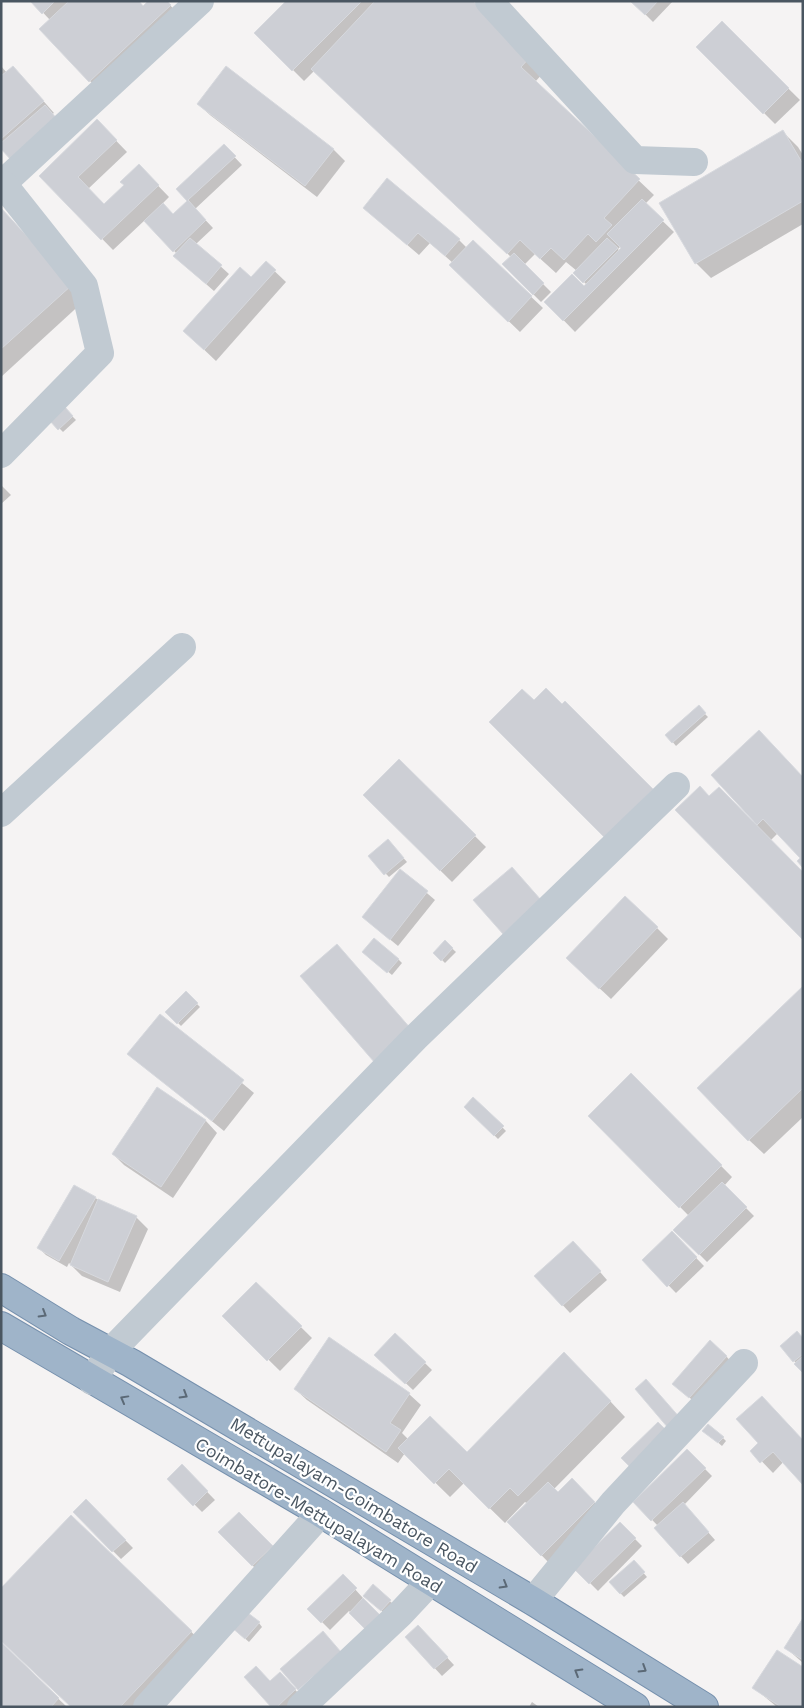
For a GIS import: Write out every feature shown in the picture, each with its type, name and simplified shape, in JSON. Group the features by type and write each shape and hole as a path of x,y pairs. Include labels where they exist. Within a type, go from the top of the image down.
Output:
{"highway":[{"name":"Mettupalayam-Coimbatore Road","path":"1,1288 533,1601 704,1707"},
{"name":"Coimbatore-Mettupalayam Road","path":"1,1326 92,1381 321,1513 635,1707"}],"street":[{"path":"1,454 100,353 84,286 2,185 200,1"},
{"path":"489,1 635,160 694,162"},
{"path":"1,813 182,647"},
{"path":"92,1381 110,1352 415,1038 676,786"},
{"path":"533,1601 613,1503 744,1363"},
{"path":"147,1707 321,1513"},
{"path":"301,1707 401,1613 430,1582"}],"building":[{"path":"30,1 55,1 42,14"},
{"path":"69,1 139,1 143,6 148,1 167,1 171,5 89,82 39,29"},
{"path":"286,1 362,1 292,71 254,33"},
{"path":"375,1 473,1 531,56 521,67 640,179 604,218 612,225 596,242 588,234 564,260 551,248 540,259 520,240 507,254 311,69"},
{"path":"630,1 658,1 645,15"},
{"path":"722,21 789,88 763,114 696,47"},
{"path":"13,66 44,101 1,139 1,76"},
{"path":"226,66 334,149 305,186 197,104"},
{"path":"45,105 58,120 12,161 1,149 1,143"},
{"path":"97,119 117,140 78,177 104,204 124,185 120,182 139,164 159,185 101,240 39,176"},
{"path":"783,130 803,164 803,201 695,264 659,203"},
{"path":"224,144 236,156 188,200 206,220 173,252 144,221 163,203 173,214 187,201 176,189"},
{"path":"387,178 460,239 445,256 418,233 407,245 363,208"},
{"path":"642,199 664,220 563,321 544,302 572,274 584,286 621,248 607,234"},
{"path":"1,208 72,285 1,349"},
{"path":"190,238 222,265 206,284 173,256"},
{"path":"607,238 618,248 583,283 573,273"},
{"path":"473,240 532,296 508,322 449,265"},
{"path":"514,253 544,283 533,295 502,264"},
{"path":"266,261 276,270 204,350 183,331 240,267 251,277"},
{"path":"65,407 73,416 58,430 50,421"},
{"path":"546,688 562,704 565,701 653,789 605,838 489,722 522,689 534,700"},
{"path":"699,705 706,713 672,743 665,735"},
{"path":"759,730 803,777 803,868 797,861 800,858 763,819 757,825 711,775"},
{"path":"399,759 476,835 440,871 363,795"},
{"path":"700,786 709,796 719,787 803,872 803,940 675,810"},
{"path":"388,839 404,858 384,875 368,856"},
{"path":"512,867 541,900 503,934 473,900"},
{"path":"400,869 428,891 390,940 362,917"},
{"path":"625,896 658,927 599,989 566,958"},
{"path":"374,938 399,959 387,973 362,952"},
{"path":"445,940 453,948 441,961 433,953"},
{"path":"337,944 412,1030 375,1063 300,976"},
{"path":"803,986 803,1088 748,1141 697,1088"},
{"path":"186,991 198,1003 177,1024 165,1012"},
{"path":"160,1014 244,1080 212,1121 127,1054"},
{"path":"631,1073 722,1165 679,1208 588,1116"},
{"path":"157,1087 206,1120 161,1187 112,1154"},
{"path":"473,1097 504,1126 494,1136 464,1107"},
{"path":"722,1182 747,1207 699,1255 673,1230"},
{"path":"74,1185 96,1197 59,1261 37,1248"},
{"path":"98,1199 137,1216 108,1282 70,1265"},
{"path":"672,1231 697,1257 667,1287 642,1260"},
{"path":"573,1241 601,1271 562,1306 534,1276"},
{"path":"256,1282 302,1326 267,1361 222,1316"},
{"path":"797,1331 803,1338 803,1354 793,1362 780,1346"},
{"path":"395,1333 426,1362 405,1384 374,1355"},
{"path":"329,1337 410,1393 390,1423 401,1430 386,1452 294,1389"},
{"path":"710,1340 727,1356 689,1398 672,1384"},
{"path":"564,1352 611,1401 518,1496 510,1488 489,1509 449,1469 434,1484 398,1448 430,1416 467,1452"},
{"path":"803,1356 803,1373 794,1364"},
{"path":"646,1379 681,1419 669,1429 635,1389"},
{"path":"762,1396 803,1440 803,1485 773,1452 760,1463 750,1451 758,1443 736,1419"},
{"path":"658,1422 669,1433 632,1469 621,1458"},
{"path":"708,1424 724,1437 718,1443 702,1431"},
{"path":"687,1449 706,1468 651,1521 633,1502"},
{"path":"182,1464 208,1491 193,1506 167,1479"},
{"path":"572,1478 595,1502 541,1556 507,1522 548,1482 558,1492"},
{"path":"86,1499 126,1540 112,1552 73,1512"},
{"path":"683,1502 709,1532 680,1557 654,1528"},
{"path":"239,1512 273,1546 252,1566 218,1532"},
{"path":"71,1515 192,1631 120,1707 71,1707 1,1641 1,1588"},
{"path":"620,1522 636,1538 589,1584 573,1568"},
{"path":"634,1560 645,1572 620,1594 609,1582"},
{"path":"343,1574 357,1588 321,1623 307,1609"},
{"path":"373,1584 391,1600 381,1611 363,1596"},
{"path":"363,1598 381,1616 366,1630 349,1613"},
{"path":"244,1610 260,1622 245,1639 230,1626"},
{"path":"803,1618 803,1660 784,1648"},
{"path":"418,1625 448,1657 434,1669 405,1637"},
{"path":"323,1631 341,1652 298,1690 280,1669"},
{"path":"1,1642 59,1698 51,1707 1,1707"},
{"path":"777,1650 803,1667 803,1707 781,1707 752,1688"},
{"path":"256,1666 270,1681 280,1672 296,1689 277,1707 271,1707 244,1677"}]}
